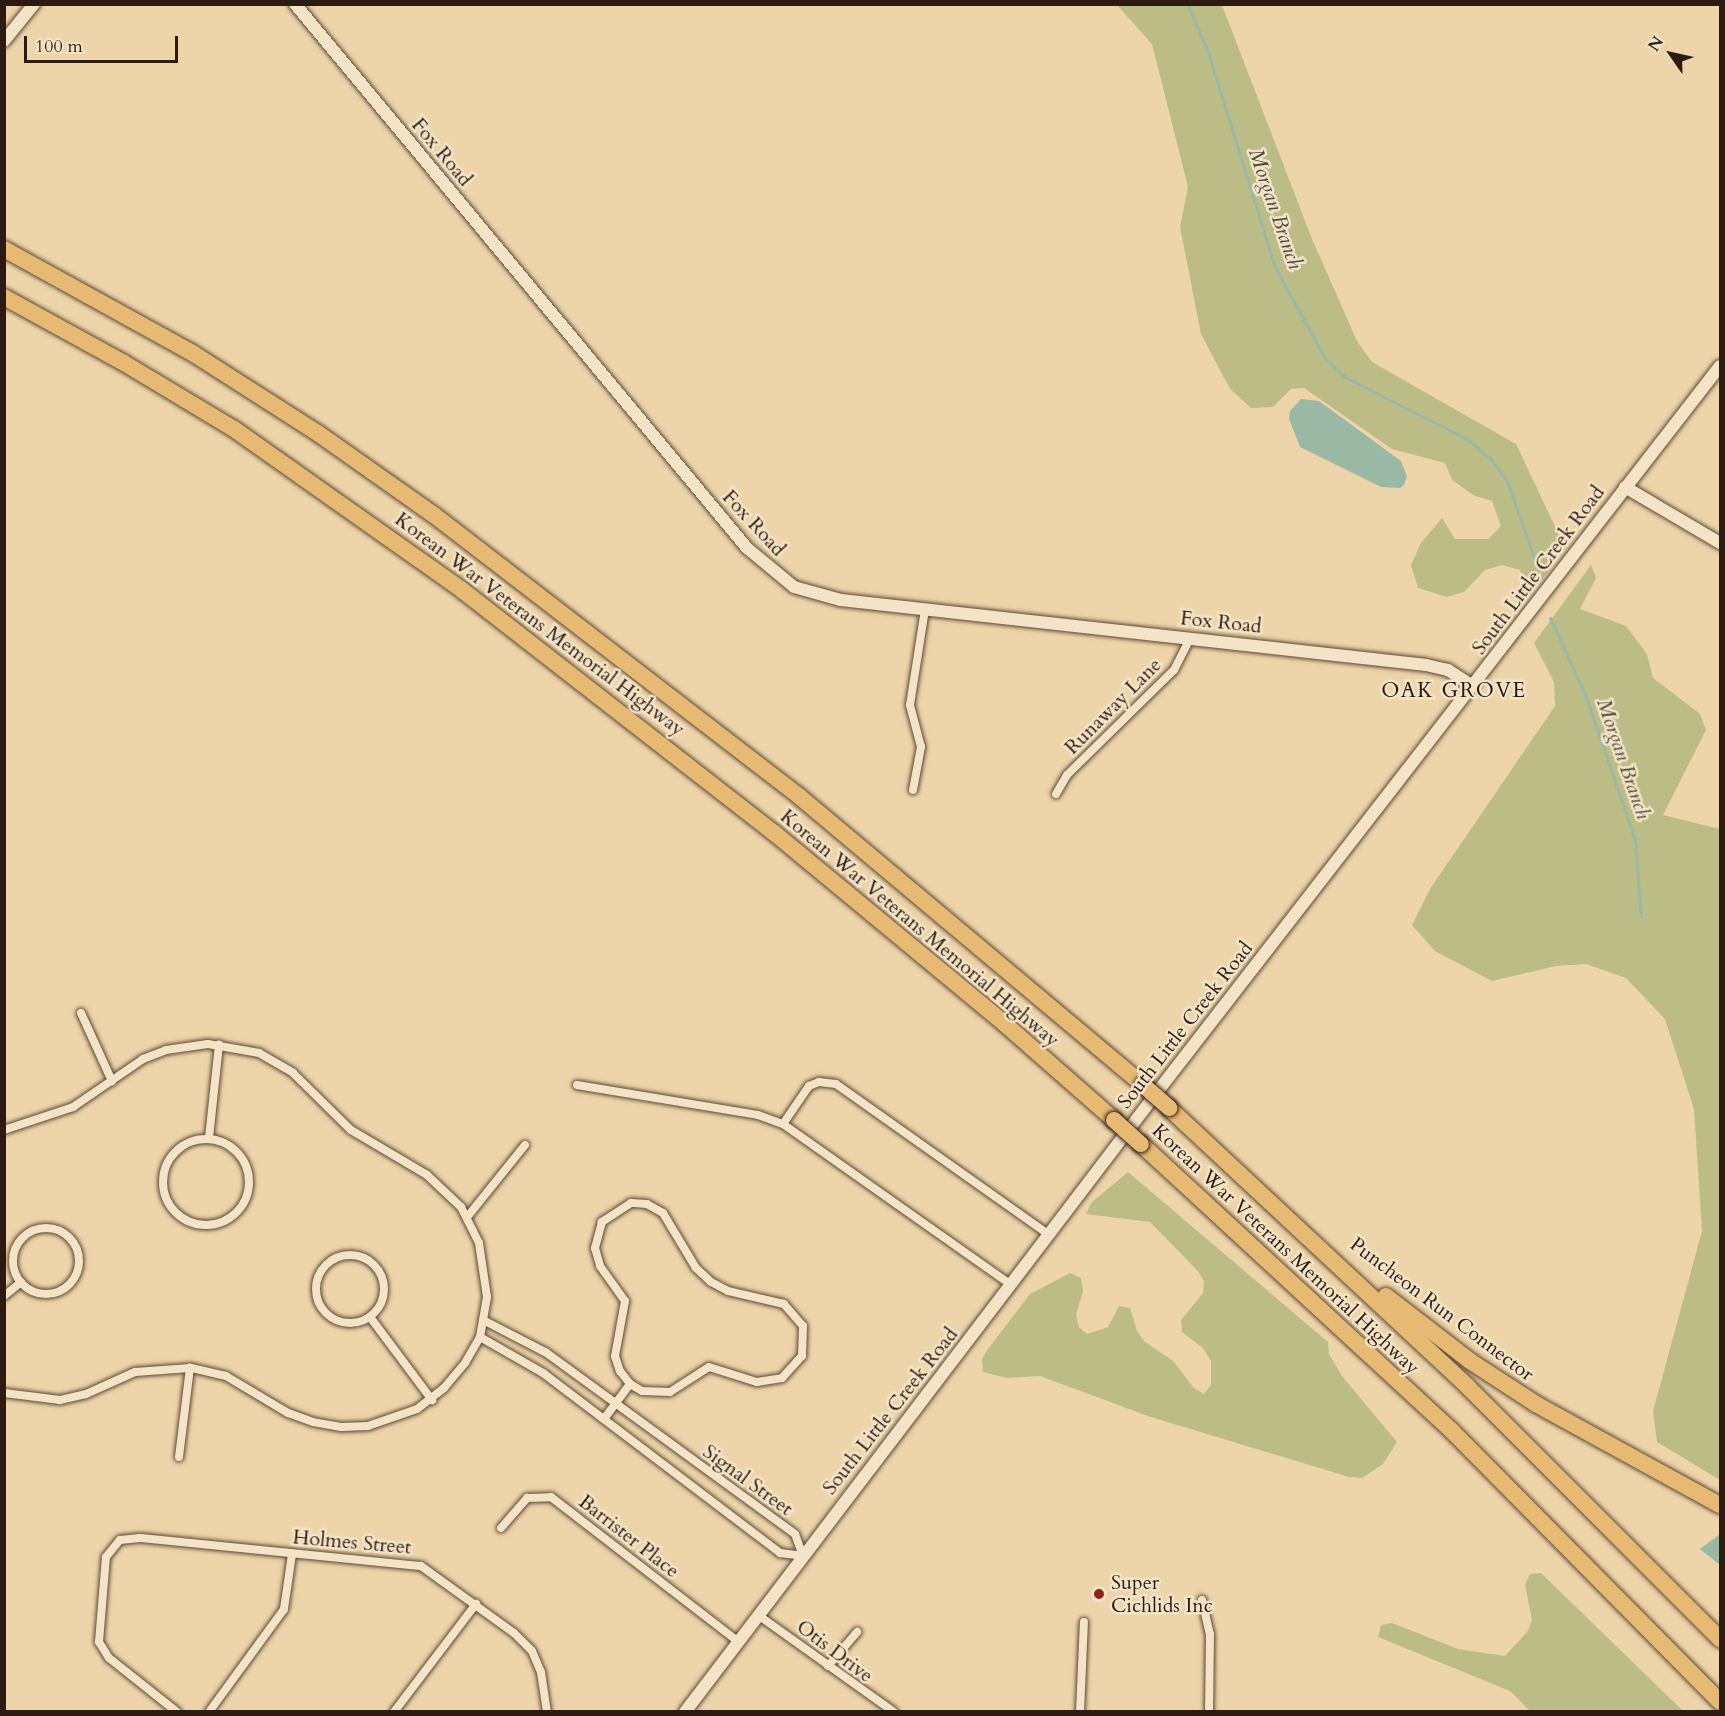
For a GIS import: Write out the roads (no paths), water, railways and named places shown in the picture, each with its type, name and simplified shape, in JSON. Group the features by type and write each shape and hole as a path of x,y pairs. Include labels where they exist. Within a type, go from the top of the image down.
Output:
{"highway":[{"name":"Korean War Veterans Memorial Highway","path":"4,249 221,370 443,522 792,791 1143,1085 1301,1228 1553,1470 1720,1639"},
{"name":"Korean War Veterans Memorial Highway","path":"4,297 124,363 267,451 471,596 773,831 1141,1144 1452,1431 1720,1702"},
{"name":"Puncheon Run Connector","path":"1301,1228 1493,1377 1578,1428 1720,1505"}],"street":[{"path":"4,41 34,4"},
{"name":"Fox Road","path":"295,4 758,560 781,580 808,593 925,609 1426,665 1448,670 1473,686"},
{"name":"South Little Creek Road","path":"685,1712 802,1556 1720,366"},
{"path":"1626,487 1720,543"},
{"path":"913,790 921,747 910,705 925,609"},
{"name":"Runaway Lane","path":"1056,794 1067,775 1124,716 1164,682 1179,663 1190,638"},
{"path":"81,1013 112,1081"},
{"path":"209,1138 219,1045"},
{"path":"4,1130 60,1113 166,1050 219,1045 259,1053 282,1065 351,1130 427,1175 468,1216 485,1268 485,1321 480,1337 465,1363 432,1400 384,1422 355,1427 328,1426 288,1413 226,1376 190,1368 135,1372 86,1394 60,1400 4,1393"},
{"path":"783,1124 809,1086 819,1082 836,1084 1049,1235"},
{"path":"577,1085 758,1115 783,1124 1011,1285"},
{"path":"209,1138 223,1141 239,1154 249,1173 250,1187 246,1201 232,1217 213,1225 198,1225 173,1211 162,1184 170,1156 181,1146 209,1138"},
{"path":"468,1216 525,1146"},
{"path":"631,1203 647,1204 663,1213 696,1268 711,1282 728,1291 784,1304 803,1326 802,1356 789,1372 773,1382 749,1381 709,1367 670,1392 642,1390 630,1384 620,1371 615,1356 625,1301 600,1266 595,1248 602,1222 631,1203"},
{"path":"49,1228 69,1237 79,1255 79,1266 69,1285 60,1291 39,1293 21,1282 15,1272 15,1251 28,1234 49,1228"},
{"path":"355,1255 366,1259 382,1276 383,1299 370,1317 349,1324 328,1316 321,1308 315,1286 324,1266 333,1259 355,1255"},
{"path":"4,1296 21,1282"},
{"path":"370,1317 432,1400"},
{"name":"Signal Street","path":"480,1337 543,1373 780,1553 802,1556 795,1534 531,1342 485,1321"},
{"path":"180,1457 190,1368"},
{"path":"604,1419 630,1384"},
{"name":"Barrister Place","path":"501,1528 527,1498 543,1494 551,1497 737,1641"},
{"name":"Holmes Street","path":"177,1712 109,1658 99,1642 106,1557 114,1544 140,1538 292,1554 413,1563 430,1571 476,1604 532,1651 541,1672 547,1712"},
{"path":"208,1712 284,1609 292,1554"},
{"path":"1202,1600 1210,1634 1209,1712"},
{"path":"394,1712 476,1604"},
{"name":"Otis Drive","path":"758,1615 894,1712"},
{"path":"1080,1712 1084,1622"},
{"path":"828,1666 857,1632"}],"waterway":[{"name":"Morgan Branch","path":"1187,4 1207,49 1275,267 1324,357 1345,377 1467,439 1490,458 1507,481 1538,569"},
{"name":"Morgan Branch","path":"1550,618 1585,694 1635,840 1641,917"}],"place":[{"name":"Super Cichlids Inc","path":"1099,1594"}],"district":[{"name":"OAK GROVE","path":"1454,691"}]}
